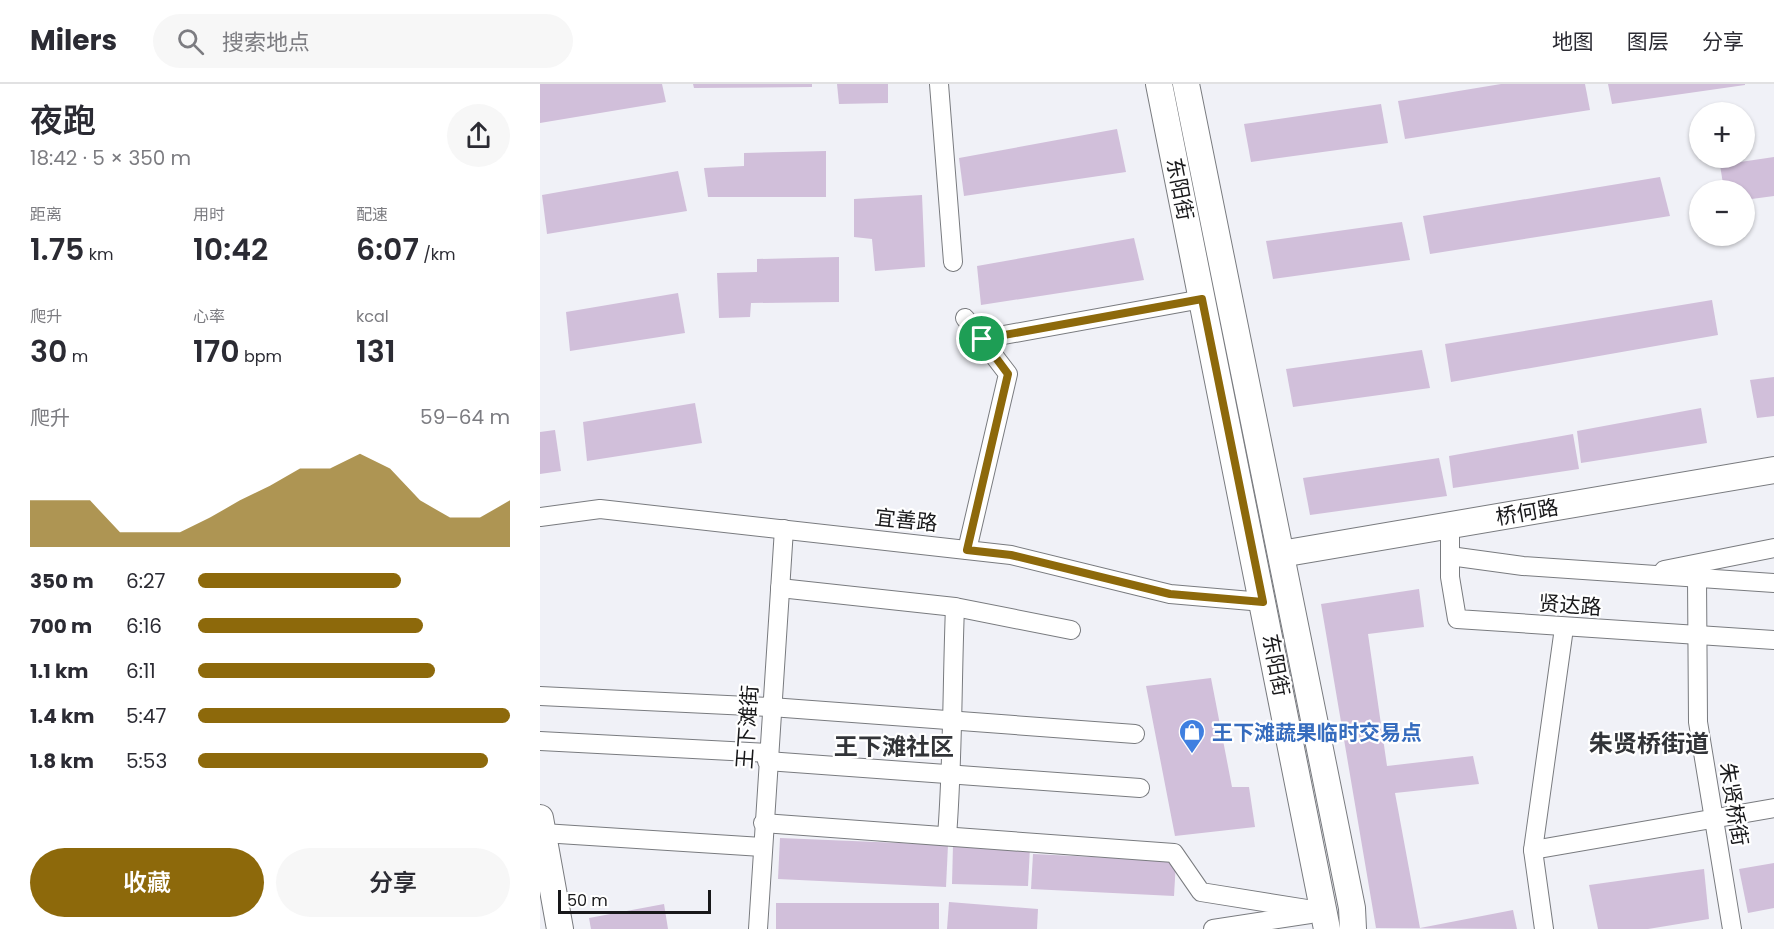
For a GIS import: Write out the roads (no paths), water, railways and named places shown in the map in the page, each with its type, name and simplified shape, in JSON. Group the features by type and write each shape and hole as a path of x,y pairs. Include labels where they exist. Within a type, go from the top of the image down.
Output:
{"main road":[{"name":"东阳街","path":"1159,84 1326,920"},
{"name":"东阳街","path":"1186,84 1352,908 1353,929"},
{"name":"桥何路","path":"1281,554 1774,470"},
{"path":"541,825 560,929"}],"street":[{"path":"939,84 953,262"},
{"path":"982,339 1202,299"},
{"path":"965,318 1008,374 967,550"},
{"name":"宜善路","path":"540,517 600,509 1011,555 1170,594 1263,602"},
{"name":"贤达路","path":"1450,526 1450,577 1457,619 1564,628 1774,640"},
{"name":"王下滩街","path":"758,929 763,823 784,529"},
{"path":"1640,574 1774,548"},
{"path":"1450,556 1523,566 1774,583"},
{"name":"朱贤桥街","path":"1697,578 1698,722 1732,929"},
{"path":"780,588 955,607 1071,630"},
{"path":"947,836 952,774 951,720 955,607"},
{"path":"1544,929 1533,850 1564,628"},
{"path":"540,696 771,707 1135,734"},
{"path":"540,741 768,757 1140,788"},
{"path":"1533,850 1774,808"},
{"path":"763,823 1174,853 1201,892 1326,920"},
{"path":"541,825 762,847"},
{"path":"1213,929 1326,920"}],"place":[{"name":"王下滩蔬果临时交易点","path":"1192,755"}],"district":[{"name":"朱贤桥街道","path":"1649,743"},
{"name":"王下滩社区","path":"894,746"}]}
